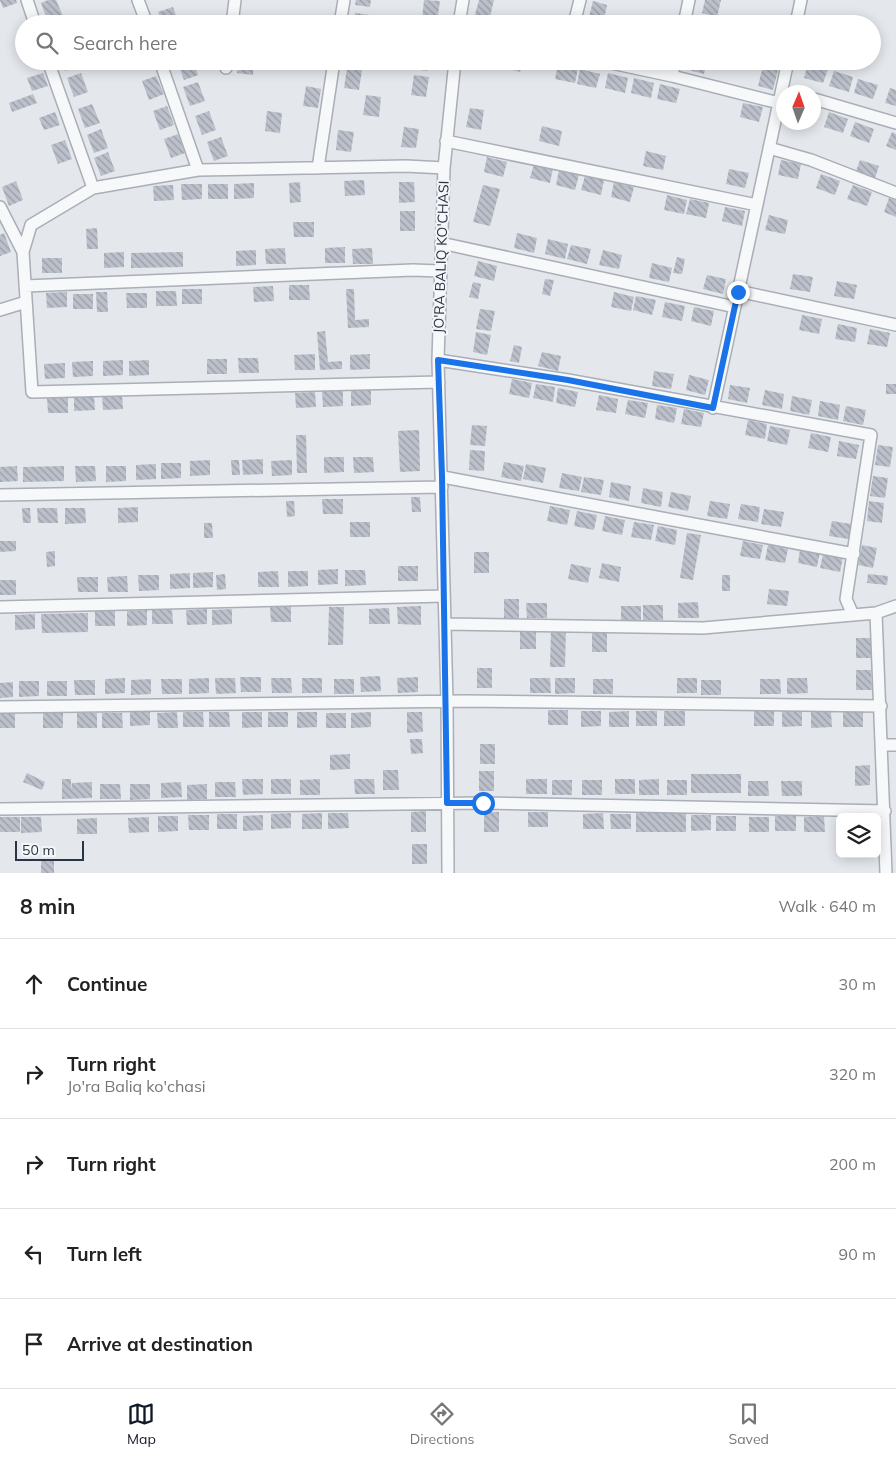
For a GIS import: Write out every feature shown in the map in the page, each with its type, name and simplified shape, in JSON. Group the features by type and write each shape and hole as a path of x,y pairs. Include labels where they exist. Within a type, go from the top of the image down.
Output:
{"street":[{"path":"27,0 32,15"},
{"path":"138,0 144,15"},
{"path":"233,15 235,0"},
{"path":"342,15 344,0"},
{"path":"460,15 463,0"},
{"path":"576,15 580,0"},
{"path":"686,15 689,0"},
{"path":"798,15 801,0"},
{"path":"51,70 93,188"},
{"path":"163,70 198,170"},
{"path":"318,168 333,70"},
{"name":"JO'RA BALIQ KO'CHASI","path":"448,873 447,702 438,360 439,271 444,168 454,70"},
{"path":"644,70 776,101"},
{"path":"672,76 674,70"},
{"path":"786,85 787,70"},
{"path":"821,101 896,123"},
{"path":"713,408 776,116"},
{"path":"446,141 757,205"},
{"path":"769,148 812,160 896,193"},
{"path":"439,382 32,392 23,252 31,225 93,188 198,170 444,168"},
{"path":"0,206 23,252"},
{"path":"441,242 735,307"},
{"path":"25,286 413,270 439,271"},
{"path":"738,292 896,325"},
{"path":"0,310 26,302"},
{"path":"438,360 568,380 713,408 871,435 846,599 853,615"},
{"path":"0,495 442,482 854,554"},
{"path":"0,607 444,596"},
{"path":"445,624 703,628 876,613 896,606"},
{"path":"876,613 885,811 891,847 886,873"},
{"path":"0,707 447,702 881,706"},
{"path":"882,745 896,745"},
{"path":"0,809 447,803 885,811"}],"building":[{"path":"0,0 16,0 17,3 3,8"},
{"path":"48,0 56,0 63,15 45,15 41,3"},
{"path":"356,0 371,0 370,7 355,5"},
{"path":"424,0 440,1 438,15 422,15"},
{"path":"479,0 494,0 490,15 475,15"},
{"path":"705,0 721,0 717,15 702,13"},
{"path":"593,1 607,5 605,15 590,15"},
{"path":"173,7 176,15 159,15 158,12"},
{"path":"180,70 196,70 198,75 184,80"},
{"path":"238,70 253,70 253,75 237,73"},
{"path":"347,70 362,70 359,90 344,88"},
{"path":"557,70 578,70 575,83 555,79"},
{"path":"580,70 600,74 596,88 577,84"},
{"path":"689,70 705,70 704,74"},
{"path":"762,70 778,70 773,90 758,86"},
{"path":"806,70 828,70 823,83 804,78"},
{"path":"834,71 853,77 849,92 829,86"},
{"path":"43,73 48,86 32,91 27,78"},
{"path":"81,73 88,92 74,97 67,78"},
{"path":"608,73 628,78 625,93 605,88"},
{"path":"414,75 429,77 426,97 411,95"},
{"path":"156,76 164,94 149,100 142,81"},
{"path":"634,78 654,83 651,98 631,93"},
{"path":"858,79 878,85 873,99 854,93"},
{"path":"198,82 205,101 190,106 183,87"},
{"path":"660,84 680,89 676,103 657,99"},
{"path":"306,86 321,89 318,108 303,106"},
{"path":"890,88 896,90 896,106 885,103"},
{"path":"33,94 37,103 12,112 9,103"},
{"path":"366,95 381,97 379,117 363,115"},
{"path":"743,103 763,107 759,122 740,117"},
{"path":"92,104 100,123 85,128 78,109"},
{"path":"167,106 174,125 160,130 153,111"},
{"path":"470,108 484,110 481,130 466,127"},
{"path":"209,111 216,130 202,135 195,116"},
{"path":"267,111 282,113 280,133 265,131"},
{"path":"55,112 60,125 44,130 39,118"},
{"path":"829,112 848,119 843,133 824,127"},
{"path":"855,122 874,129 869,143 850,136"},
{"path":"542,126 562,131 559,146 539,141"},
{"path":"404,127 419,129 416,148 401,147"},
{"path":"101,129 108,148 94,153 87,135"},
{"path":"338,130 354,132 351,152 336,150"},
{"path":"892,132 896,134 896,150 886,146"},
{"path":"178,134 185,153 171,158 164,139"},
{"path":"221,137 228,156 214,161 207,142"},
{"path":"65,140 72,159 58,164 51,145"},
{"path":"646,151 666,156 663,170 643,166"},
{"path":"108,152 115,171 101,176 94,158"},
{"path":"487,157 507,162 503,177 484,172"},
{"path":"781,160 801,164 798,179 778,175"},
{"path":"860,160 879,166 874,181 855,174"},
{"path":"534,164 553,168 550,183 530,178"},
{"path":"729,169 749,173 745,188 726,184"},
{"path":"559,170 579,175 575,190 556,185"},
{"path":"821,174 840,181 835,195 816,188"},
{"path":"585,176 604,180 601,195 581,190"},
{"path":"364,180 365,195 345,196 344,181"},
{"path":"16,181 23,200 9,206 2,187"},
{"path":"300,182 301,202 290,203 289,183"},
{"path":"399,182 414,182 415,202 399,203"},
{"path":"614,182 634,187 630,202 611,197"},
{"path":"254,183 254,198 234,199 234,184"},
{"path":"181,184 202,184 202,199 182,200"},
{"path":"208,184 228,184 228,199 208,199"},
{"path":"173,185 174,200 154,201 153,186"},
{"path":"483,185 500,189 490,226 473,222"},
{"path":"853,185 872,192 867,206 847,199"},
{"path":"667,195 687,200 684,214 664,210"},
{"path":"889,198 896,200 896,217 884,212"},
{"path":"690,199 709,203 706,218 686,214"},
{"path":"725,207 745,211 742,226 722,221"},
{"path":"400,211 415,211 415,231 400,231"},
{"path":"769,215 788,220 785,234 765,230"},
{"path":"293,222 314,222 314,237 294,237"},
{"path":"97,228 98,249 87,249 86,229"},
{"path":"4,233 11,252 0,256 0,235"},
{"path":"517,233 537,238 534,253 514,248"},
{"path":"548,239 568,244 565,259 545,254"},
{"path":"571,245 591,249 587,264 567,259"},
{"path":"345,247 345,263 325,263 325,248"},
{"path":"285,248 286,264 266,264 265,249"},
{"path":"372,248 373,264 353,264 352,249"},
{"path":"256,250 256,265 236,266 236,251"},
{"path":"603,250 622,255 619,269 599,265"},
{"path":"124,252 124,267 104,268 104,253"},
{"path":"183,252 183,267 131,268 131,253"},
{"path":"677,257 685,259 682,274 673,273"},
{"path":"42,258 62,258 62,273 42,273"},
{"path":"478,261 497,266 494,281 474,276"},
{"path":"652,263 672,268 669,282 649,278"},
{"path":"793,274 813,277 810,292 790,289"},
{"path":"707,275 726,279 723,294 703,289"},
{"path":"545,279 554,280 550,296 542,294"},
{"path":"837,281 857,285 854,299 834,296"},
{"path":"473,282 481,284 478,299 469,297"},
{"path":"289,285 309,285 310,300 289,300"},
{"path":"273,286 274,301 254,302 253,287"},
{"path":"182,289 202,289 202,304 182,304"},
{"path":"346,289 354,289 355,320 369,319 369,327 348,328"},
{"path":"156,291 176,291 177,306 156,306"},
{"path":"67,292 67,307 47,308 46,293"},
{"path":"96,292 107,292 108,312 97,312"},
{"path":"614,292 634,297 631,311 611,307"},
{"path":"126,293 147,293 147,308 127,308"},
{"path":"73,294 93,294 93,309 73,309"},
{"path":"636,296 656,300 652,315 633,310"},
{"path":"665,302 685,306 682,321 662,317"},
{"path":"694,307 714,311 711,326 691,321"},
{"path":"480,309 495,311 491,331 476,329"},
{"path":"802,315 822,319 819,334 799,330"},
{"path":"838,324 857,328 855,342 835,339"},
{"path":"870,329 890,333 887,347 867,344"},
{"path":"325,331 328,362 342,361 342,369 320,370 317,332"},
{"path":"476,332 491,335 487,355 473,352"},
{"path":"514,345 522,347 519,363 510,361"},
{"path":"542,352 561,356 558,371 538,366"},
{"path":"315,354 315,370 295,370 294,355"},
{"path":"370,354 370,369 350,370 350,355"},
{"path":"238,358 258,358 259,373 239,373"},
{"path":"207,359 227,359 227,374 207,374"},
{"path":"123,360 123,375 103,376 103,361"},
{"path":"149,360 149,375 129,376 129,361"},
{"path":"93,361 93,376 73,377 72,362"},
{"path":"65,363 65,378 45,379 44,364"},
{"path":"654,371 674,374 671,389 652,386"},
{"path":"689,375 709,380 705,395 686,390"},
{"path":"512,379 532,383 529,398 509,394"},
{"path":"536,384 555,387 553,402 533,398"},
{"path":"886,384 896,384 896,394 886,394"},
{"path":"730,385 750,388 747,403 728,399"},
{"path":"558,388 578,392 575,407 556,403"},
{"path":"371,390 371,405 351,406 351,391"},
{"path":"765,390 784,394 782,409 762,405"},
{"path":"322,391 343,391 343,406 323,407"},
{"path":"315,392 316,407 296,408 295,393"},
{"path":"122,394 123,409 103,410 102,395"},
{"path":"94,395 95,410 74,411 74,396"},
{"path":"599,395 618,399 616,413 596,410"},
{"path":"792,396 812,400 809,415 790,411"},
{"path":"47,398 68,398 68,413 48,413"},
{"path":"628,400 648,403 645,418 625,414"},
{"path":"820,401 840,405 838,420 818,416"},
{"path":"657,405 677,408 674,423 655,419"},
{"path":"846,406 866,410 863,425 843,421"},
{"path":"684,409 704,413 701,427 681,424"},
{"path":"748,420 767,424 765,439 745,435"},
{"path":"472,425 487,426 485,446 470,445"},
{"path":"770,426 790,430 787,445 767,441"},
{"path":"419,430 420,471 400,472 398,431"},
{"path":"811,433 831,437 828,452 808,448"},
{"path":"296,435 306,435 307,473 297,473"},
{"path":"839,441 859,445 856,459 837,456"},
{"path":"878,445 893,447 890,467 875,465"},
{"path":"470,450 485,451 484,471 469,470"},
{"path":"324,457 344,457 344,472 324,473"},
{"path":"353,457 373,457 374,472 354,473"},
{"path":"263,459 263,474 243,475 242,460"},
{"path":"210,460 210,475 190,476 190,461"},
{"path":"231,460 239,460 240,475 232,475"},
{"path":"292,460 292,475 272,476 271,461"},
{"path":"504,462 524,466 521,481 501,477"},
{"path":"161,463 181,463 181,478 161,479"},
{"path":"156,464 156,479 136,480 136,465"},
{"path":"526,464 546,468 543,483 523,479"},
{"path":"17,466 18,481 0,482 0,467"},
{"path":"64,466 64,481 23,482 23,467"},
{"path":"75,466 95,466 96,481 76,482"},
{"path":"106,466 126,466 126,481 106,482"},
{"path":"562,473 582,477 579,491 559,488"},
{"path":"873,476 888,478 885,498 870,496"},
{"path":"584,477 604,480 601,495 581,492"},
{"path":"611,482 631,486 629,501 609,497"},
{"path":"643,488 663,492 661,507 641,503"},
{"path":"671,492 691,496 688,511 668,507"},
{"path":"411,497 420,497 421,512 412,512"},
{"path":"322,499 343,499 343,514 323,514"},
{"path":"286,501 294,501 295,516 287,517"},
{"path":"710,501 730,504 727,519 707,516"},
{"path":"869,501 884,503 882,523 867,521"},
{"path":"741,504 760,507 758,522 738,519"},
{"path":"550,506 570,510 567,525 547,521"},
{"path":"138,507 138,522 118,523 118,508"},
{"path":"22,508 30,508 31,523 23,523"},
{"path":"37,508 57,508 58,523 38,523"},
{"path":"65,508 85,508 86,523 65,524"},
{"path":"764,509 784,512 781,527 761,524"},
{"path":"577,511 597,515 594,530 574,526"},
{"path":"605,516 625,520 622,535 602,531"},
{"path":"832,521 851,524 849,539 829,536"},
{"path":"350,522 370,522 370,537 350,537"},
{"path":"634,522 654,525 651,540 631,537"},
{"path":"204,523 212,523 213,538 204,538"},
{"path":"658,526 677,530 675,545 655,541"},
{"path":"687,533 701,535 693,580 680,578"},
{"path":"0,541 16,541 16,551 0,552"},
{"path":"743,541 763,545 760,559 740,556"},
{"path":"768,545 788,549 785,563 765,560"},
{"path":"862,545 877,548 873,568 858,565"},
{"path":"800,549 820,552 817,567 798,563"},
{"path":"55,551 55,566 47,567 46,552"},
{"path":"474,552 489,552 489,573 474,573"},
{"path":"823,554 843,557 840,572 820,568"},
{"path":"602,563 621,567 619,582 599,578"},
{"path":"571,564 591,568 588,583 568,579"},
{"path":"398,566 418,566 418,581 398,581"},
{"path":"338,569 338,584 318,585 318,570"},
{"path":"345,570 365,570 366,585 345,586"},
{"path":"278,571 279,587 258,587 258,572"},
{"path":"288,571 308,571 308,586 288,587"},
{"path":"213,572 213,587 193,588 193,573"},
{"path":"190,573 190,588 170,589 170,574"},
{"path":"225,574 226,589 217,590 216,575"},
{"path":"868,574 888,576 887,585 867,583"},
{"path":"138,575 159,575 159,590 139,591"},
{"path":"722,575 730,575 730,591 722,591"},
{"path":"127,576 128,592 108,592 107,577"},
{"path":"77,577 98,577 98,592 78,592"},
{"path":"0,580 16,580 16,595 0,595"},
{"path":"769,589 789,591 787,606 767,604"},
{"path":"504,599 519,599 519,619 504,619"},
{"path":"698,602 699,618 678,618 678,603"},
{"path":"526,603 547,603 547,618 527,618"},
{"path":"643,605 663,605 663,620 643,620"},
{"path":"291,606 291,622 271,622 270,607"},
{"path":"421,606 421,625 398,624 397,607"},
{"path":"621,606 641,606 641,621 621,621"},
{"path":"329,607 344,607 343,645 328,645"},
{"path":"389,608 390,624 369,624 369,609"},
{"path":"152,609 172,609 173,624 152,624"},
{"path":"207,609 207,624 187,625 186,610"},
{"path":"232,609 232,624 212,625 212,610"},
{"path":"147,610 147,625 127,626 127,611"},
{"path":"95,611 115,611 115,626 95,626"},
{"path":"88,613 88,632 42,633 41,614"},
{"path":"35,614 35,629 15,630 15,615"},
{"path":"520,629 536,629 536,649 520,649"},
{"path":"551,629 566,629 565,667 550,667"},
{"path":"592,632 607,632 607,652 592,652"},
{"path":"856,638 871,638 871,658 856,658"},
{"path":"477,668 492,668 492,688 477,688"},
{"path":"856,670 871,670 872,690 856,690"},
{"path":"380,676 381,691 361,692 360,677"},
{"path":"240,677 261,677 261,692 241,692"},
{"path":"418,677 418,692 398,693 397,678"},
{"path":"125,678 125,693 105,694 105,679"},
{"path":"209,678 209,693 189,694 189,679"},
{"path":"215,678 235,678 236,693 216,694"},
{"path":"271,678 291,678 292,693 272,693"},
{"path":"302,678 322,678 322,693 302,693"},
{"path":"530,678 550,678 551,693 530,693"},
{"path":"555,678 575,678 575,693 555,694"},
{"path":"677,678 697,678 697,693 677,693"},
{"path":"787,678 807,678 808,693 787,694"},
{"path":"151,679 151,694 131,695 131,680"},
{"path":"161,679 182,679 182,694 162,694"},
{"path":"334,679 354,679 354,694 334,694"},
{"path":"593,679 613,679 613,694 593,694"},
{"path":"760,679 780,679 781,694 760,694"},
{"path":"74,680 95,680 95,695 75,695"},
{"path":"701,680 721,680 721,695 701,695"},
{"path":"19,681 39,681 39,696 19,697"},
{"path":"47,681 67,681 67,696 47,696"},
{"path":"13,682 13,697 0,698 0,683"},
{"path":"150,710 150,725 130,726 130,711"},
{"path":"548,710 568,710 568,725 548,725"},
{"path":"581,711 601,711 601,726 581,727"},
{"path":"629,711 629,727 609,727 609,712"},
{"path":"636,711 657,711 657,726 636,726"},
{"path":"664,711 685,711 685,726 664,726"},
{"path":"754,711 774,711 774,726 754,726"},
{"path":"782,711 802,711 802,726 782,727"},
{"path":"177,712 178,728 158,728 157,713"},
{"path":"183,712 203,712 204,727 183,727"},
{"path":"209,712 229,712 230,727 209,727"},
{"path":"242,712 262,712 262,727 242,728"},
{"path":"268,712 288,712 288,727 268,727"},
{"path":"297,712 317,712 317,727 297,728"},
{"path":"371,712 371,727 351,728 351,713"},
{"path":"407,712 422,712 423,732 407,733"},
{"path":"811,712 831,712 832,727 811,728"},
{"path":"843,712 863,712 863,727 843,727"},
{"path":"0,713 15,713 15,728 0,728"},
{"path":"43,713 63,713 63,728 43,728"},
{"path":"77,713 97,713 97,728 77,728"},
{"path":"102,713 122,713 123,728 102,728"},
{"path":"326,713 346,713 346,728 326,728"},
{"path":"410,739 422,739 423,753 411,754"},
{"path":"480,744 495,744 495,764 480,764"},
{"path":"350,754 350,769 330,770 330,755"},
{"path":"870,765 870,785 855,786 855,766"},
{"path":"383,770 398,770 399,790 383,790"},
{"path":"479,771 494,771 494,791 479,791"},
{"path":"27,773 45,782 42,790 23,782"},
{"path":"691,774 741,774 741,793 691,793"},
{"path":"62,779 71,779 71,790 72,783 92,782 92,798 62,799"},
{"path":"242,779 263,779 263,794 243,795"},
{"path":"271,779 291,779 291,794 271,794"},
{"path":"320,779 320,795 300,795 300,780"},
{"path":"354,779 374,779 375,794 355,794"},
{"path":"526,779 547,779 547,794 526,794"},
{"path":"615,779 635,779 635,794 615,794"},
{"path":"659,779 659,795 639,795 639,780"},
{"path":"552,780 572,780 572,795 552,795"},
{"path":"582,780 602,780 602,795 582,795"},
{"path":"667,780 687,780 687,795 667,795"},
{"path":"748,781 768,781 769,796 748,796"},
{"path":"781,781 802,781 802,796 782,796"},
{"path":"181,782 182,797 161,798 161,783"},
{"path":"215,782 235,782 236,797 215,797"},
{"path":"100,784 120,784 121,799 100,799"},
{"path":"130,784 150,784 150,799 130,800"},
{"path":"207,784 207,799 187,800 187,785"},
{"path":"426,811 426,832 411,832 411,812"},
{"path":"484,812 499,812 499,832 484,832"},
{"path":"528,812 548,812 548,827 528,827"},
{"path":"291,813 291,828 271,829 271,814"},
{"path":"322,813 322,829 302,829 302,814"},
{"path":"328,813 348,813 349,828 328,829"},
{"path":"603,813 604,829 583,829 583,814"},
{"path":"636,813 686,813 686,832 636,832"},
{"path":"217,814 237,814 237,829 217,829"},
{"path":"610,814 631,814 631,829 611,829"},
{"path":"188,815 209,815 209,830 189,830"},
{"path":"263,815 263,830 243,831 243,816"},
{"path":"691,815 711,815 711,830 691,831"},
{"path":"158,816 178,816 178,831 158,832"},
{"path":"716,816 736,816 736,831 716,831"},
{"path":"775,816 796,816 796,831 775,831"},
{"path":"824,816 825,832 804,832 804,817"},
{"path":"0,817 20,817 20,832 0,832"},
{"path":"21,817 41,817 42,832 21,833"},
{"path":"149,817 149,832 129,833 128,818"},
{"path":"749,817 769,817 769,832 749,832"},
{"path":"97,818 97,834 77,834 77,819"},
{"path":"412,844 427,844 427,864 412,864"},
{"path":"41,860 54,860 54,873 41,873"}],"route":[{"path":"483,803 447,803 447,702 438,360 568,380 713,408 738,292"}]}
